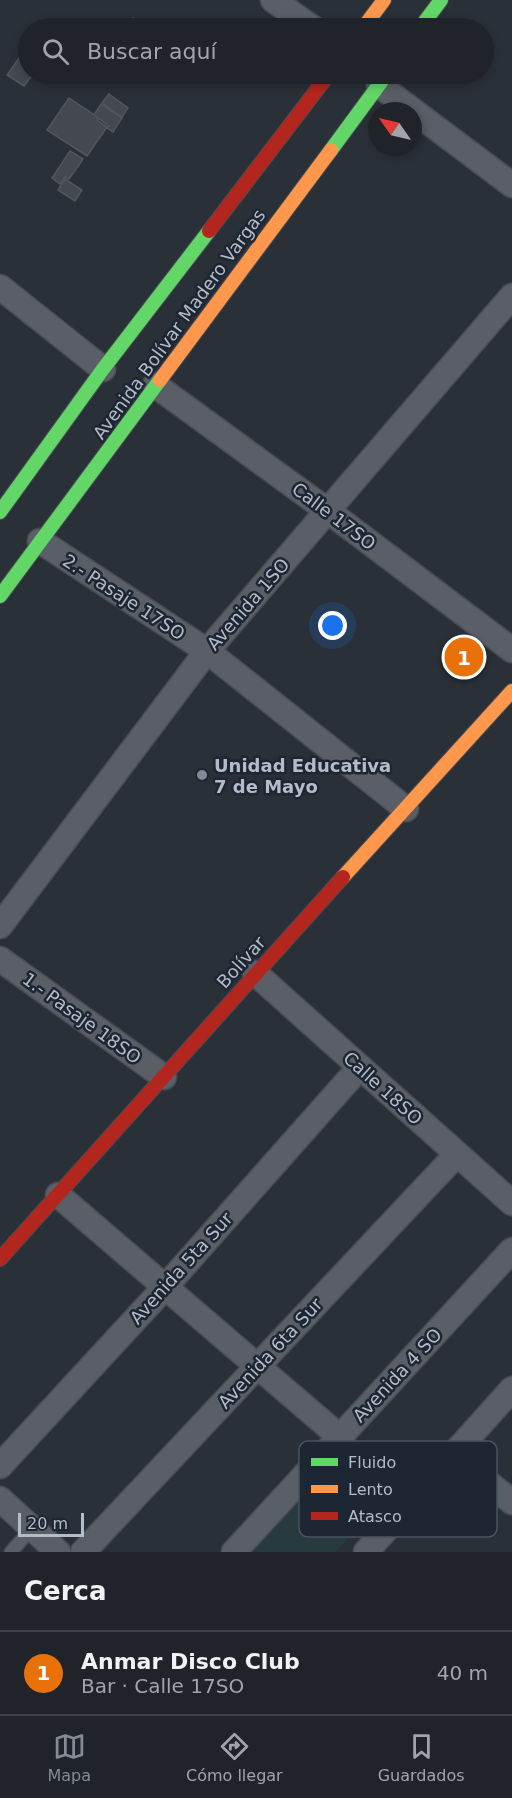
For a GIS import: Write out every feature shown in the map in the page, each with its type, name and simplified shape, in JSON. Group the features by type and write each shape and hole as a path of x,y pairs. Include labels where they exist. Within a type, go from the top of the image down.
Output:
{"main road":[{"path":"370,18 384,0"},
{"path":"428,18 441,0"},
{"name":"Avenida Bolívar Madero Vargas","path":"0,512 103,369 321,84"},
{"name":"Avenida Bolívar Madero Vargas","path":"0,596 379,84"},
{"name":"Bolívar","path":"0,1259 255,973 512,691"}],"street":[{"path":"273,0 299,18"},
{"path":"389,84 512,185"},
{"path":"0,287 103,369"},
{"name":"Avenida 1SO","path":"0,926 207,651 512,296"},
{"name":"Calle 17SO","path":"155,385 328,511 512,650"},
{"name":"2.- Pasaje 17SO","path":"40,541 207,651 406,809"},
{"name":"1.- Pasaje 18SO","path":"0,959 164,1077"},
{"name":"Calle 18SO","path":"255,973 512,1203"},
{"name":"Avenida 5ta Sur","path":"0,1466 166,1287 360,1067"},
{"name":"Avenida 6ta Sur","path":"83,1552 457,1154"},
{"path":"58,1195 340,1437"},
{"name":"Avenida 4 SO","path":"336,1441 512,1250"},
{"path":"466,1441 512,1389"},
{"name":"Avenida 4 SO","path":"234,1552 299,1481"},
{"path":"497,1490 512,1502"},
{"path":"0,1499 58,1552"},
{"path":"366,1552 379,1537"}],"lane":[{"path":"11,1552 32,1528"}],"green space":[{"path":"299,1502 299,1537 350,1537 336,1552 251,1552"}],"building":[{"path":"18,59 18,82 7,75"},
{"path":"109,94 128,108 122,117 102,103"},
{"path":"69,98 99,118 97,120 107,127 87,156 47,130"},
{"path":"101,104 122,118 113,132 107,128 109,126 94,115"},
{"path":"70,151 83,159 69,179 65,177 60,184 52,178"},
{"path":"65,179 82,190 75,201 58,190"}],"traffic: fast":[{"path":"428,18 441,0"},
{"path":"331,150 380,84"},
{"path":"0,512 103,369 209,231"},
{"path":"0,596 160,380"}],"traffic: slow":[{"path":"370,18 384,0"},
{"path":"160,380 331,150"},
{"path":"343,877 512,691"}],"traffic: jam":[{"path":"209,231 321,84"},
{"path":"0,1259 343,877"}],"place":[{"name":"Anmar Disco Club","path":"464,657"},
{"name":"Unidad Educativa 7 de Mayo","path":"202,775"}]}
